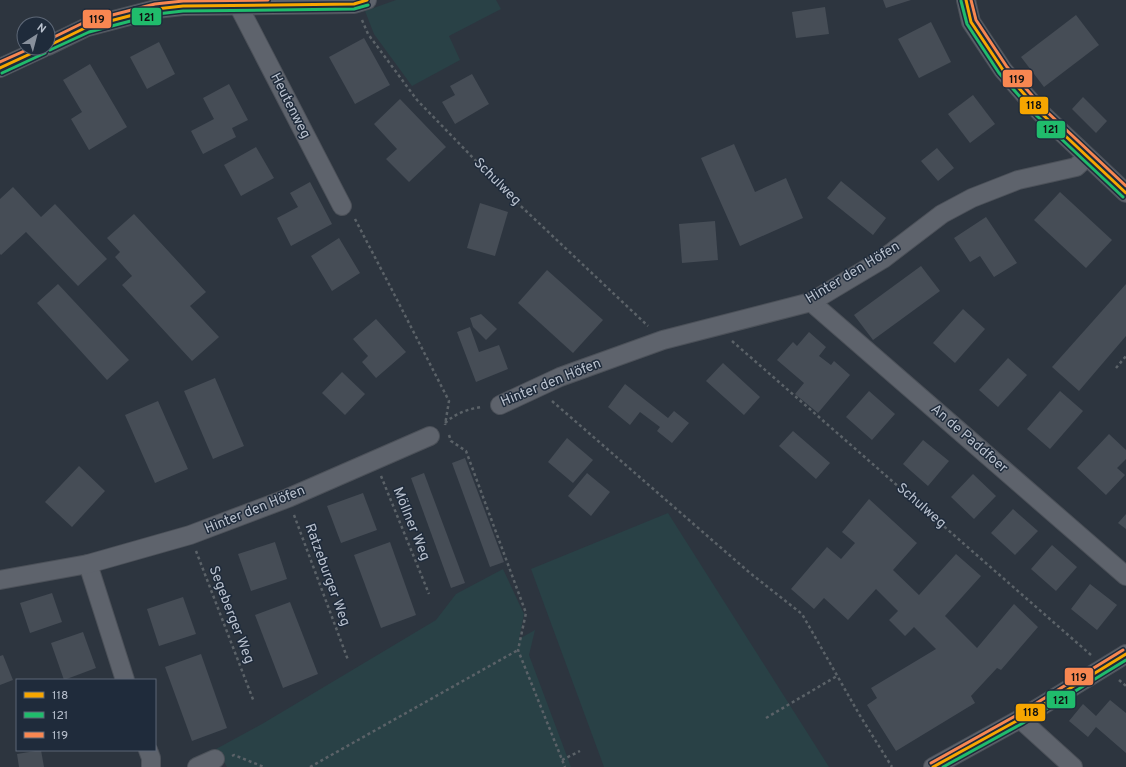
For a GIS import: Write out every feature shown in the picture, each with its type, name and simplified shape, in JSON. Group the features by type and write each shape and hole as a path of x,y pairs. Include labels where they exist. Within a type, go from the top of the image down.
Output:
{"street":[{"path":"966,0 971,22 1003,70 1040,112 1126,193"},
{"path":"56,42 87,27 182,3 238,5 361,2"},
{"name":"Heutenweg","path":"238,5 342,206"},
{"path":"0,68 26,56"},
{"name":"Hinter den Höfen","path":"500,405 560,377 663,340 811,302 883,259 942,214 972,198 1018,180 1076,167 1087,157"},
{"name":"An de Paddfoer","path":"811,302 1126,576"},
{"name":"Hinter den Höfen","path":"0,580 88,564 190,535 288,498 430,436"},
{"path":"88,564 125,679"},
{"path":"933,767 1020,719 1126,654"},
{"path":"1020,719 1073,767"},
{"path":"148,751 151,767"},
{"path":"197,767 215,759"}],"path":[{"name":"Schulweg","path":"361,2 368,34 417,100 508,194 663,340"},
{"path":"342,206 352,213 449,401 444,423 451,441 466,451 526,613 518,650 564,767"},
{"name":"Schulweg","path":"715,326 1126,686"},
{"path":"1116,368 1126,356"},
{"path":"536,388 750,573 802,614 837,676 892,767"},
{"name":"Hinter den Höfen","path":"430,436 452,417 470,409 500,405"},
{"name":"Möllner Weg","path":"375,460 429,594"},
{"name":"Ratzeburger Weg","path":"288,498 348,660"},
{"name":"Segeberger Weg","path":"190,535 254,702"},
{"path":"310,767 518,650"},
{"path":"766,718 837,676"},
{"path":"562,760 580,751"},
{"path":"215,759 234,755 264,767"}],"green space":[{"path":"396,0 496,0 501,9 449,36 460,60 412,86 374,34 365,11"},
{"path":"668,513 829,767 604,767 531,569"},
{"path":"503,569 524,614 519,639 535,630 529,655 571,767 227,767 216,749 262,724 436,620 456,594"}],"building":[{"path":"883,0 911,0 886,8"},
{"path":"825,7 829,34 796,38 792,12"},
{"path":"1076,15 1099,45 1044,87 1021,57"},
{"path":"931,22 951,62 919,78 898,39"},
{"path":"364,38 390,85 355,104 329,57"},
{"path":"159,42 175,74 147,89 130,57"},
{"path":"90,64 127,127 89,150 71,119 82,112 63,80"},
{"path":"472,74 489,104 455,124 442,102 455,95 450,86"},
{"path":"229,84 248,120 232,128 236,137 203,154 191,131 214,119 203,98"},
{"path":"973,95 995,124 970,143 948,114"},
{"path":"1083,97 1107,121 1096,133 1072,109"},
{"path":"400,99 446,147 409,182 386,159 397,149 374,124"},
{"path":"734,144 755,192 786,178 803,218 740,246 701,158"},
{"path":"256,147 274,178 241,196 224,165"},
{"path":"937,148 954,168 938,181 921,161"},
{"path":"841,181 886,218 873,235 827,198"},
{"path":"310,182 332,224 291,246 277,218 298,207 290,193"},
{"path":"13,187 41,217 55,204 107,259 78,286 26,232 1,255 0,254 0,199"},
{"path":"1060,192 1112,240 1086,268 1034,220"},
{"path":"480,203 508,212 495,256 467,248"},
{"path":"134,214 206,292 190,306 219,337 192,361 122,285 132,276 115,257 120,252 107,238"},
{"path":"986,217 1017,263 994,277 980,256 970,262 954,238"},
{"path":"715,221 718,260 682,263 679,224"},
{"path":"339,238 360,273 332,291 311,256"},
{"path":"921,266 940,291 873,340 854,315"},
{"path":"547,270 603,320 573,353 518,303"},
{"path":"58,284 129,360 107,380 37,303"},
{"path":"1126,284 1126,336 1079,391 1052,367"},
{"path":"963,309 985,329 955,363 933,343"},
{"path":"481,314 497,329 486,340 473,327 470,318"},
{"path":"376,319 406,352 376,378 362,362 368,356 353,339"},
{"path":"470,327 479,352 499,345 508,369 476,382 457,332"},
{"path":"809,332 826,347 819,356 831,365 834,361 850,375 818,413 795,394 804,383 777,360 793,342 797,346"},
{"path":"1008,358 1027,375 998,407 979,390"},
{"path":"723,363 760,397 744,415 706,381"},
{"path":"342,372 365,394 345,415 322,393"},
{"path":"215,378 244,446 213,459 184,391"},
{"path":"625,384 668,418 674,411 689,423 672,443 657,431 660,427 640,412 630,425 608,407"},
{"path":"869,391 895,414 872,440 846,417"},
{"path":"1060,391 1083,411 1050,449 1027,429"},
{"path":"158,401 188,469 155,483 125,415"},
{"path":"793,431 830,463 816,479 779,446"},
{"path":"1109,434 1126,450 1126,459 1117,468 1125,475 1106,495 1077,468"},
{"path":"567,438 593,460 573,483 548,462"},
{"path":"923,440 949,461 928,486 903,464"},
{"path":"465,458 504,562 490,567 452,463"},
{"path":"79,466 105,491 72,527 45,502"},
{"path":"424,473 465,583 451,588 411,478"},
{"path":"587,473 610,492 591,516 568,496"},
{"path":"973,474 996,496 974,519 951,497"},
{"path":"363,493 377,530 341,543 327,506"},
{"path":"869,499 917,543 893,570 919,595 956,554 981,576 945,616 977,648 1014,604 1038,627 1001,670 997,668 971,696 975,703 896,751 867,705 877,698 871,688 936,649 914,627 905,636 889,620 898,611 876,589 848,620 824,598 814,609 791,589 827,547 841,559 855,543 842,532"},
{"path":"1013,509 1038,531 1015,555 991,533"},
{"path":"1126,514 1126,529 1118,523"},
{"path":"275,542 287,579 251,591 238,554"},
{"path":"390,542 416,615 381,628 354,555"},
{"path":"1052,545 1077,567 1056,591 1031,569"},
{"path":"1090,584 1117,605 1097,630 1071,609"},
{"path":"52,593 62,622 30,633 20,603"},
{"path":"183,597 196,634 159,646 147,609"},
{"path":"290,602 318,674 283,688 255,615"},
{"path":"83,632 96,668 64,679 51,643"},
{"path":"201,654 227,728 192,741 165,667"},
{"path":"3,655 13,680 0,685 0,656"},
{"path":"1110,700 1126,713 1126,753 1096,727 1088,737 1069,721 1083,704 1096,716"},
{"path":"41,751 44,767 19,767 17,754"}],"transit line":[{"name":"119","path":"56,36 85,22 155,4 183,1 268,0"},
{"name":"118","path":"56,42 87,27 156,9 183,6 354,4 367,0"},
{"name":"118","path":"966,0 971,22 1003,70 1040,112 1126,193"},
{"name":"119","path":"971,0 976,20 1007,67 1044,109 1126,186"},
{"name":"121","path":"961,1 967,24 999,73 1037,116 1123,197"},
{"name":"121","path":"56,47 89,32 157,14 183,11 354,9 368,5"},
{"name":"119","path":"0,62 16,55"},
{"name":"118","path":"0,68 26,56"},
{"name":"121","path":"2,73 39,56"},
{"name":"119","path":"931,763 1017,715 1123,650"},
{"name":"118","path":"933,767 1020,719 1126,654"},
{"name":"121","path":"943,767 1023,723 1126,660"}]}
